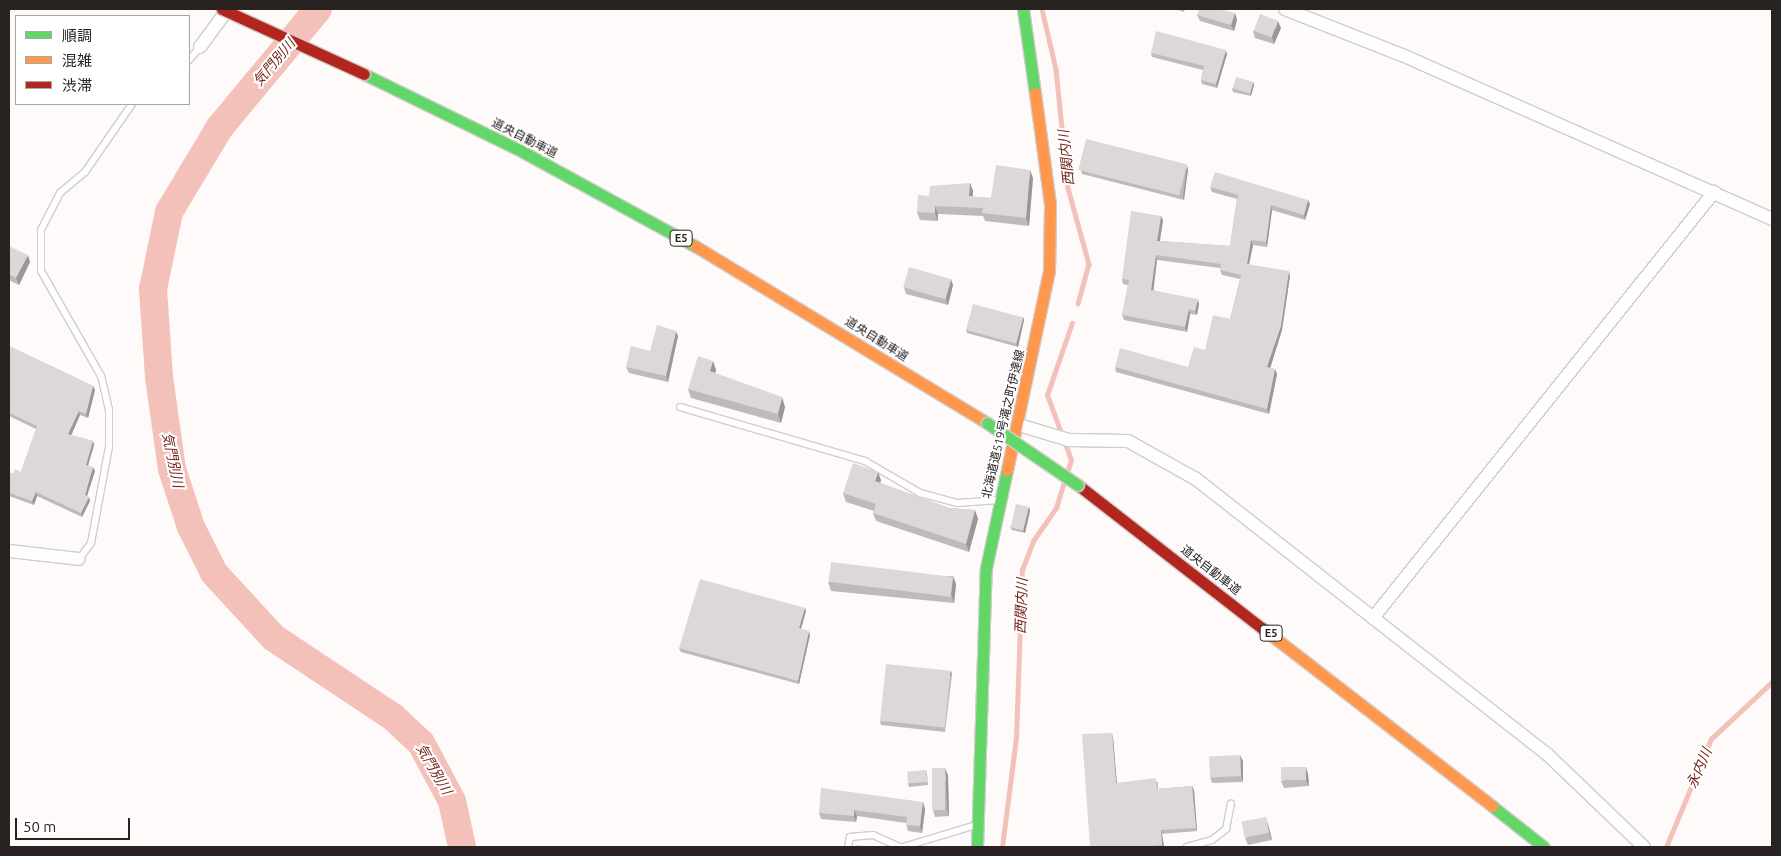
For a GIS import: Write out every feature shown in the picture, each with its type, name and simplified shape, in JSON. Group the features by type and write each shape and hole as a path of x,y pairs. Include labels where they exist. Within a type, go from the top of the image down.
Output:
{"main road":[{"name":"道央自動車道","path":"222,9 364,74 525,153 735,268 987,423 1078,485 1463,782 1544,847"},
{"name":"北海道道519号滝之町伊達線","path":"977,847 986,568 999,500 1019,425 1049,271 1050,204 1023,9"},
{"name":"道央自動車道","path":"1463,782 1527,847"}],"street":[{"path":"200,47 228,9"},
{"path":"1285,9 1402,55 1714,192 1772,220"},
{"path":"1374,618 1714,192"},
{"path":"1019,425 1069,440 1128,441 1152,451 1196,479 1547,754 1644,847"},
{"path":"9,551 79,559"}],"lane":[{"path":"190,59 200,47"},
{"path":"79,559 91,543 109,448 109,410 101,376 41,271 41,230 60,194 85,172 131,105"},
{"path":"680,407 865,461 920,493 958,503 999,500"},
{"path":"1187,847 1212,840 1226,829 1231,803"},
{"path":"848,847 850,837 873,834 902,847 977,825"}],"building":[{"path":"1199,9 1219,9 1235,13 1231,25 1197,15"},
{"path":"1260,14 1278,21 1271,38 1254,31"},
{"path":"1156,31 1226,50 1216,84 1201,80 1204,66 1151,53"},
{"path":"1236,77 1253,82 1250,93 1233,89"},
{"path":"1086,139 1187,164 1179,195 1078,170"},
{"path":"996,165 1030,170 1026,218 982,213 983,208 935,206 935,213 917,212 918,195 929,196 930,186 970,183 969,196 991,198"},
{"path":"1215,172 1308,200 1304,215 1271,205 1266,242 1251,240 1247,264 1289,271 1281,326 1267,367 1275,369 1267,409 1115,367 1120,348 1188,367 1194,347 1205,350 1213,315 1230,319 1241,275 1220,270 1221,264 1156,255 1151,290 1198,299 1195,311 1189,309 1185,327 1122,315 1129,280 1122,279 1131,211 1161,216 1157,241 1230,246 1238,195 1210,187"},
{"path":"9,246 28,255 16,278 9,274"},
{"path":"909,267 951,279 946,299 903,287"},
{"path":"973,304 1023,317 1016,344 966,330"},
{"path":"657,325 676,331 666,376 626,367 631,346 650,351"},
{"path":"9,346 93,386 86,414 79,411 68,434 93,441 86,465 93,467 85,495 89,497 81,513 36,492 32,501 9,493 9,472 13,474 15,469 21,472 37,426 9,413"},
{"path":"698,356 713,361 710,371 782,397 778,414 688,389"},
{"path":"853,463 878,472 875,481 949,508 975,510 966,544 873,513 876,504 843,493"},
{"path":"1016,504 1029,507 1023,530 1011,527"},
{"path":"831,562 953,577 951,597 829,582"},
{"path":"700,579 805,608 799,628 809,631 798,681 679,648"},
{"path":"886,664 951,671 945,727 880,721"},
{"path":"1112,733 1116,783 1156,778 1157,789 1192,786 1196,828 1161,830 1162,845 1090,847 1082,734"},
{"path":"1240,755 1241,776 1210,778 1209,757"},
{"path":"1281,767 1306,767 1306,780 1281,780"},
{"path":"932,768 945,768 945,810 932,810"},
{"path":"926,770 927,782 908,784 907,772"},
{"path":"821,788 923,802 920,826 906,825 907,817 854,810 854,816 819,813"},
{"path":"1266,817 1269,833 1245,837 1241,822"},
{"path":"857,845 872,847 856,847"}],"waterway":[{"name":"気門別川","path":"318,9 220,127 169,212 153,289 159,377 172,469 191,527 214,573 274,638 393,717 421,743 452,801 462,847"},
{"name":"西関内川","path":"1042,9 1056,69 1068,188 1089,264 1078,304"},
{"name":"西関内川","path":"1068,470 1071,460 1047,395 1072,323"},
{"name":"西関内川","path":"1002,847 1016,738 1022,570 1033,541 1056,508 1063,485"},
{"name":"永内川","path":"1666,847 1711,739 1772,682"}],"traffic: fast":[{"path":"1023,9 1035,93"},
{"path":"364,74 525,153 695,246"},
{"path":"987,423 1078,485"},
{"path":"977,847 986,568 1007,470"},
{"path":"1492,806 1544,847"}],"traffic: slow":[{"path":"1007,470 1049,271 1050,204 1035,93"},
{"path":"695,246 987,423"},
{"path":"1262,628 1492,806"}],"traffic: jam":[{"path":"222,9 364,74"},
{"path":"1078,485 1262,628"}]}
